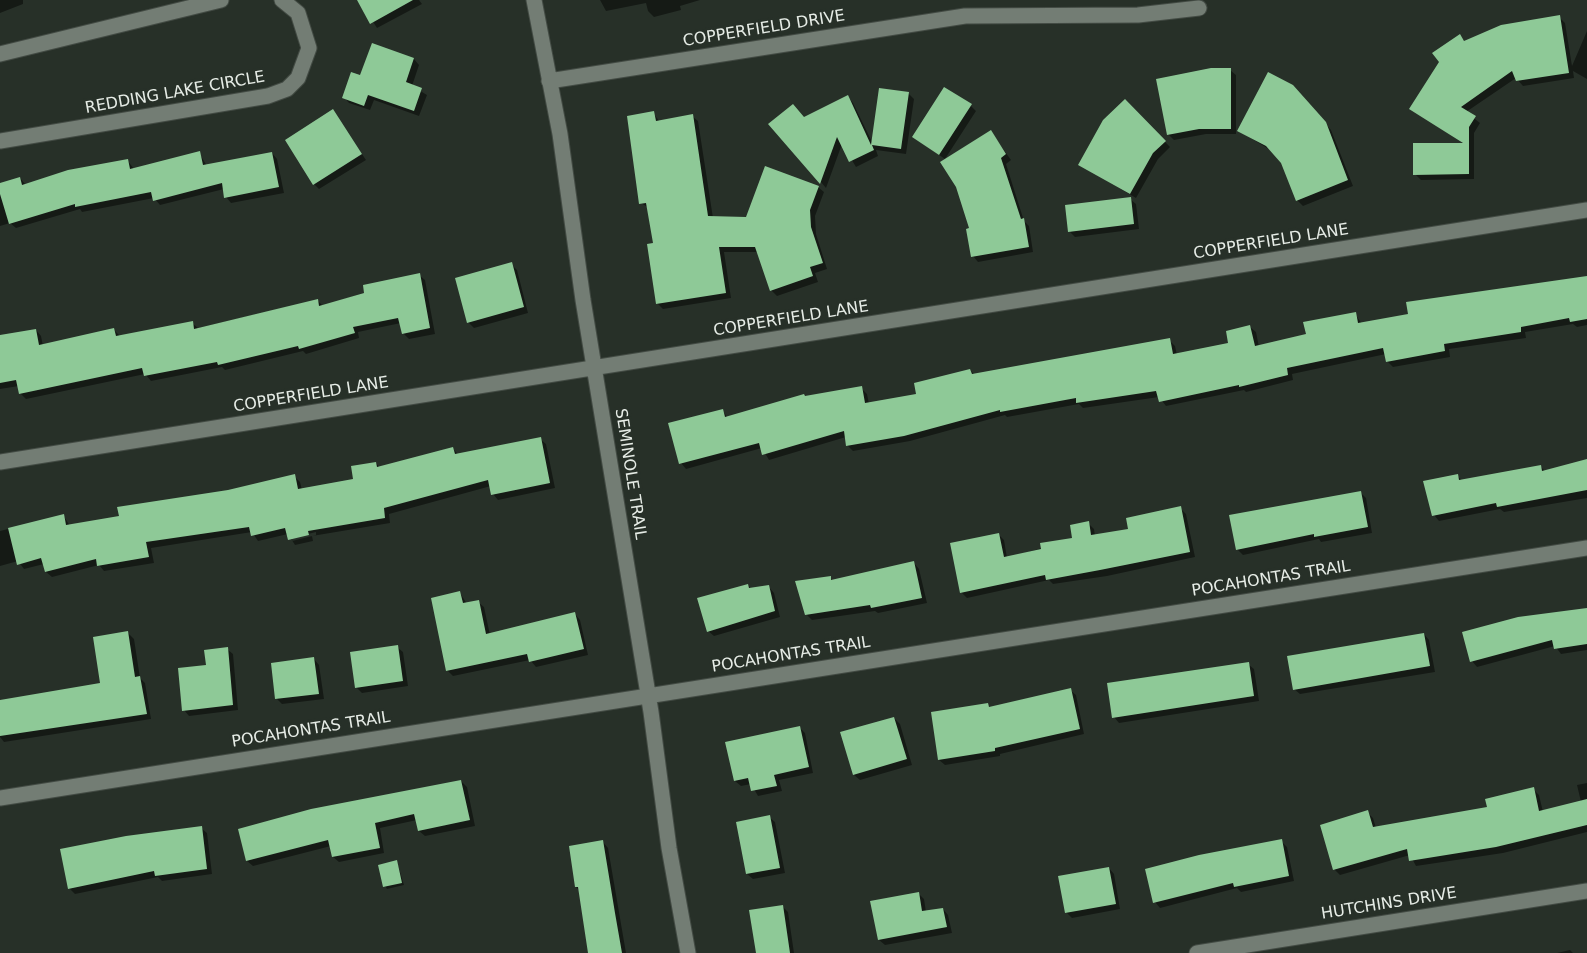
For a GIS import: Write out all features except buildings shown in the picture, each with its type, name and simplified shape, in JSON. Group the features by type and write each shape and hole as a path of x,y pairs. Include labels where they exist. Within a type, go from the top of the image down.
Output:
{"street":[{"path":"0,54 221,0"},
{"name":"REDDING LAKE CIRCLE","path":"0,141 268,96 287,89 298,78 309,48 298,13 282,0"},
{"name":"SEMINOLE TRAIL","path":"534,0 648,696 669,848 688,953"},
{"name":"COPPERFIELD DRIVE","path":"549,81 965,16 1138,15 1199,8"},
{"name":"COPPERFIELD LANE","path":"0,462 1587,210"},
{"name":"POCAHONTAS TRAIL","path":"0,798 1587,548"},
{"name":"HUTCHINS DRIVE","path":"1197,953 1587,891"}]}
